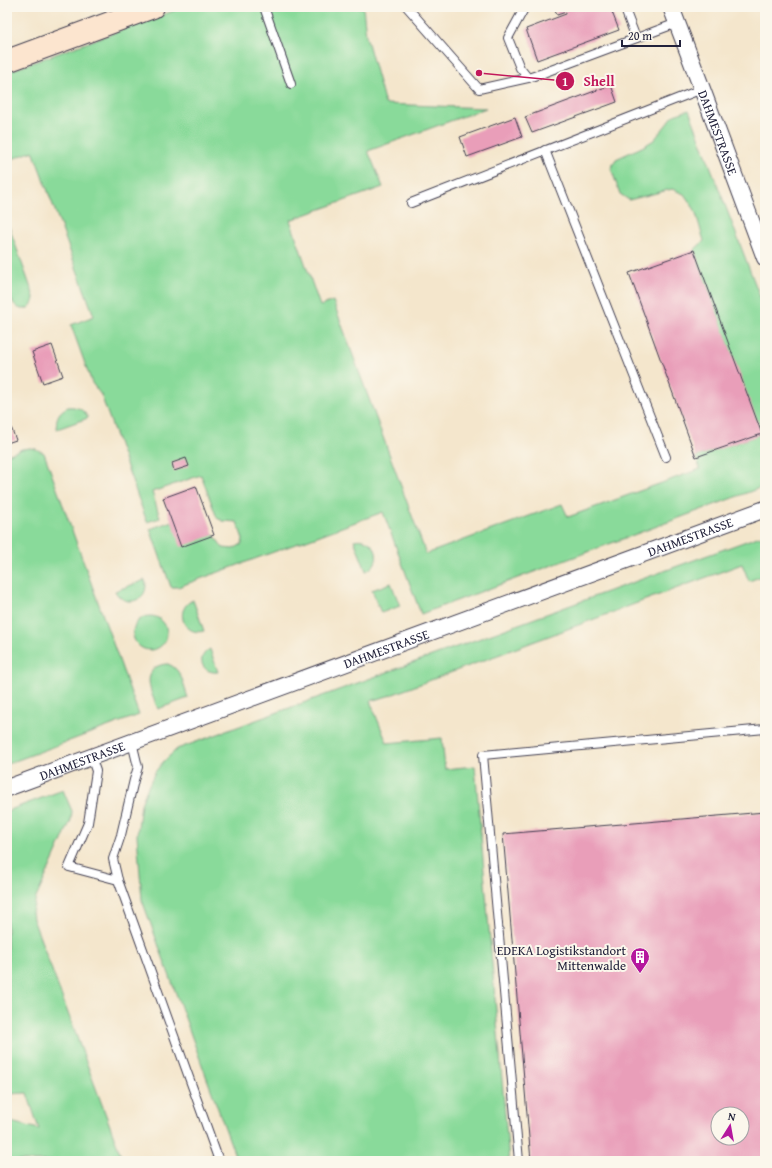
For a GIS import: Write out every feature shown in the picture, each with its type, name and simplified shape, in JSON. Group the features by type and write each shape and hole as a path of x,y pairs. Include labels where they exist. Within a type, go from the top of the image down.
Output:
{"main road":[{"path":"7,61 153,7"}],"street":[{"name":"DAHMESTRASSE","path":"671,7 765,258"},
{"name":"DAHMESTRASSE","path":"7,788 765,509"}],"lane":[{"path":"264,7 291,84"},
{"path":"407,7 480,89 543,73 676,23"},
{"path":"526,7 508,38 520,68 528,78"},
{"path":"624,7 636,38"},
{"path":"411,203 702,89"},
{"path":"545,150 666,457"},
{"path":"519,1161 483,755 765,729"},
{"path":"132,742 138,767 113,859 118,880 219,1161"},
{"path":"91,758 96,771 88,823 69,867 118,880"}],"green space":[{"path":"184,7 363,7 366,36 385,104 486,108 368,151 383,187 290,220 320,306 333,301 426,554 562,504 568,517 700,469 696,457 761,434 694,250 704,241 695,210 684,194 672,189 629,200 620,194 611,168 616,159 654,140 674,115 689,110 765,310 765,486 421,614 383,512 178,587 171,587 150,529 172,521 214,535 223,548 233,549 242,544 243,539 237,522 223,521 217,518 201,475 152,492 160,518 147,522 101,395 92,383 71,325 94,316 33,151 7,161 7,126 9,125 7,118 7,72"},
{"path":"7,221 34,297 32,304 25,309 18,308 14,303 7,285"},
{"path":"68,407 80,409 88,418 57,429 58,415"},
{"path":"30,448 44,453 139,715 7,764 7,455 22,449"},
{"path":"760,536 765,541 765,575 749,581 742,564 388,696 370,701 387,743 442,738 445,769 475,766 509,1161 237,1161 142,900 137,835 141,804 155,772 163,762 177,749"},
{"path":"354,540 368,541 375,550 377,556 376,562 366,571"},
{"path":"145,580 146,587 144,593 136,600 125,600 119,597 115,591"},
{"path":"391,583 400,606 381,613 372,590"},
{"path":"193,600 204,631 197,632 191,630 186,626 184,621 182,615 183,609"},
{"path":"153,616 162,621 166,626 166,640 162,645 157,649 147,650 143,649 134,640 133,630 134,626 143,617"},
{"path":"210,649 218,672 212,672 204,668 202,664 205,652"},
{"path":"168,664 173,666 179,674 184,683 188,698 158,709 150,687 150,676 156,667"},
{"path":"63,790 72,811 71,820 36,898 32,912 33,919 123,1161 7,1161 7,1121 39,1129 27,1093 7,1094 7,811"}],"building":[{"path":"554,7 610,7 619,30 537,60 526,29 566,14 566,12 557,15"},
{"path":"611,85 617,102 532,133 525,117"},
{"path":"515,117 522,137 467,157 460,137"},
{"path":"694,250 762,434 696,457 629,273"},
{"path":"52,345 63,376 43,383 32,352"},
{"path":"7,417 16,440 7,443"},
{"path":"186,458 189,466 174,471 172,463"},
{"path":"196,486 214,535 181,547 163,498"},
{"name":"EDEKA Logistikstandort Mittenwalde","path":"765,812 765,1161 531,1161 503,834"}],"place":[{"name":"Shell","path":"479,73"},
{"name":"EDEKA Logistikstandort Mittenwalde","path":"640,974"}]}
